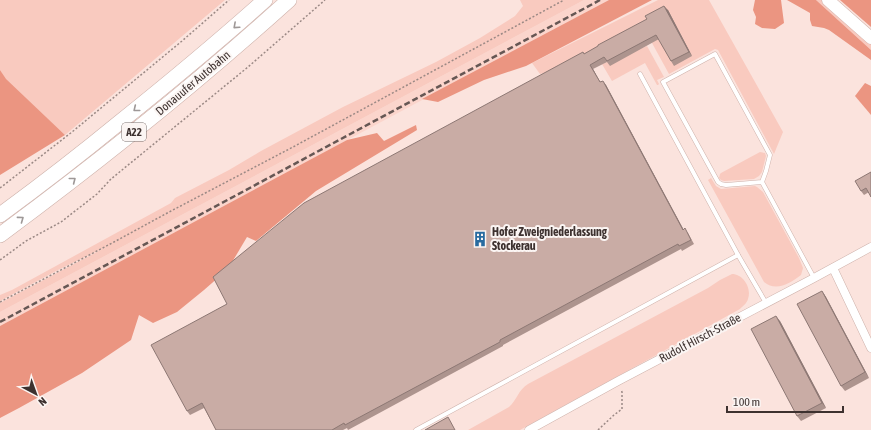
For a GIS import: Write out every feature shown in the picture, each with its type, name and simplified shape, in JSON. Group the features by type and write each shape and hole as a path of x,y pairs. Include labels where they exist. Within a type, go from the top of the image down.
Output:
{"highway":[{"name":"Donauufer Autobahn","path":"0,215 82,153 176,77 265,0"},
{"name":"Donauufer Autobahn","path":"0,235 121,142 224,58 289,0"}],"main road":[{"path":"828,0 871,38"}],"street":[{"name":"Rudolf Hirsch-Straße","path":"530,430 618,381 766,304 871,247"},
{"path":"833,268 871,348"}],"lane":[{"path":"762,182 726,185 718,182 663,82 715,54 770,155 762,182 814,278"},
{"path":"640,74 766,304"},
{"path":"416,430 738,255"}],"path":[{"path":"0,188 78,127 229,0"},
{"path":"0,260 26,241 61,222 97,194 111,179 248,67 325,0"},
{"path":"0,302 293,147 564,0"},
{"path":"598,430 622,409 622,392 618,381"}],"shaded area":[{"path":"0,0 225,0 65,135 5,79 0,70"},
{"path":"520,0 584,0 0,312 0,303 108,246 58,270 0,301 0,295 12,290 171,203 175,198 343,107 436,62 480,38 515,16 523,6"},
{"path":"584,0 609,0 0,326 0,312"},
{"path":"609,0 652,0 526,66 484,80 438,102 422,99"},
{"path":"658,0 709,0 783,132 774,154 718,50 715,49 669,74 652,43 668,10 558,70 540,74 532,63"},
{"path":"755,0 781,0 784,23 775,29 762,28 755,24 756,17 753,10"},
{"path":"787,0 816,0 871,50 871,60 829,30 812,26 810,13"},
{"path":"816,0 822,0 871,44 871,50"},
{"path":"840,0 871,0 871,27"},
{"path":"647,46 664,77 657,80 658,85 645,63 612,81 602,64"},
{"path":"0,70 6,79 65,135 0,175"},
{"path":"865,83 871,86 871,115 855,96"},
{"path":"416,125 417,130 316,191 256,241 247,237 228,269 177,312 153,323 139,315 131,340 82,373 0,418 0,326 347,140 377,133 384,141"},
{"path":"760,152 765,153 766,156 762,172 759,176 754,179 724,181 719,178 721,173"},
{"path":"711,178 716,186 721,189 755,186 763,192 799,258 803,268 801,275 793,281 778,286 769,285 764,282 708,180"},
{"path":"732,274 740,276 746,282 749,290 747,300 740,309 520,430 468,430 509,407 522,389 528,384"}],"building":[{"name":"Hofer Zweigniederlassung Stockerau","path":"664,6 689,52 671,61 656,35 607,61 604,57 590,65 600,82 603,81 683,230 685,228 691,240 679,246 678,244 500,340 500,342 345,425 344,423 332,430 216,430 202,403 187,411 151,345 227,304 213,277 304,203 583,52 584,54 647,19 645,16"},
{"path":"871,172 871,197 866,188 861,191 855,181"},
{"path":"822,291 865,372 841,386 797,304"},
{"path":"776,316 822,403 797,416 751,329"},
{"path":"448,417 455,430 425,430"}],"railway":[{"path":"0,322 600,0"}],"place":[{"name":"Hofer Zweigniederlassung Stockerau","path":"480,239"}]}
